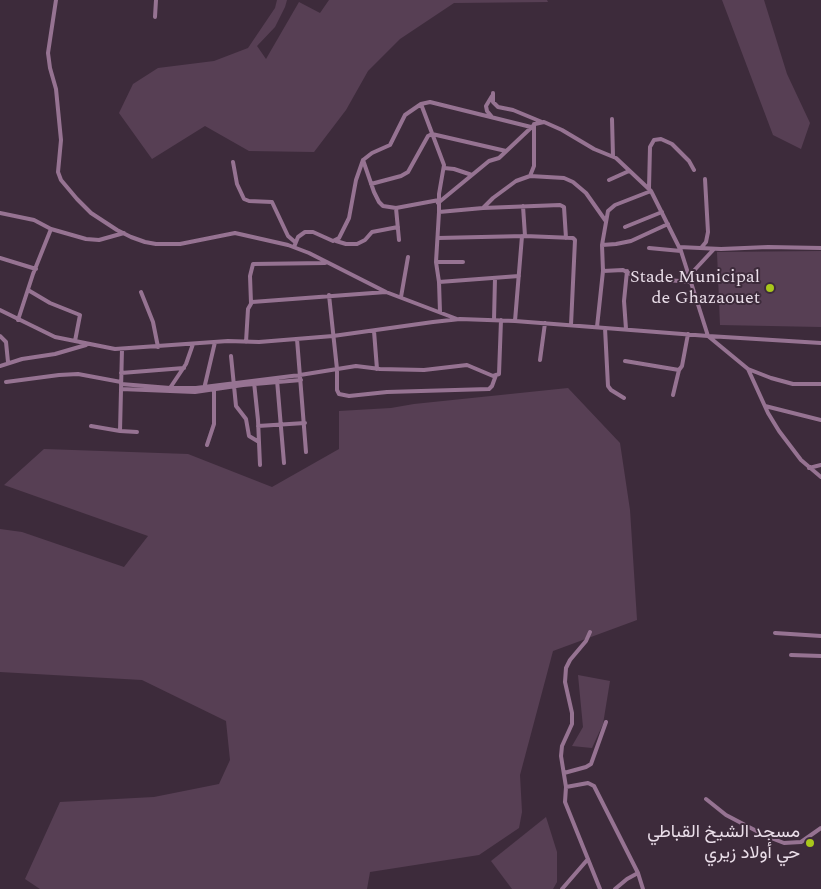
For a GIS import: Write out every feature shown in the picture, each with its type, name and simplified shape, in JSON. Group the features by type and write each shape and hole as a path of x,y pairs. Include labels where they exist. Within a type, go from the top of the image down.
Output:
{"street":[{"path":"56,0 48,53 56,89 61,140 58,172 61,180 83,206 124,233 145,242 173,245 235,234 295,245 386,292 460,320"},
{"path":"155,17 156,0"},
{"path":"492,117 486,106 493,95 495,104 498,107 513,110 542,122 573,136 598,151 612,156 650,189 680,249 708,336 748,369 792,384 821,384"},
{"path":"336,241 342,235 349,218 356,180 364,160 372,153 390,144 405,115 421,104 428,102 533,126"},
{"path":"421,104 444,168 438,201 436,262 440,312"},
{"path":"612,119 612,156"},
{"path":"364,160 371,184 380,204 396,208 438,201 490,161 499,158 533,126 542,122"},
{"path":"530,176 534,166 533,126"},
{"path":"371,184 402,176 408,172 428,136 432,134 506,152"},
{"path":"650,189 650,147 654,140 661,139 672,144 689,160 694,170"},
{"path":"233,162 237,184 244,199 272,202 288,236 295,245"},
{"path":"444,168 472,175"},
{"path":"609,180 630,171"},
{"path":"483,208 511,184 530,176 564,178 573,182 586,193 605,220"},
{"path":"701,248 706,242 708,232 705,179"},
{"path":"597,327 603,271 602,244 605,220 610,208 650,189"},
{"path":"438,212 560,204 564,207 566,238"},
{"path":"515,321 524,236 523,206"},
{"path":"396,208 399,240"},
{"path":"625,227 662,212"},
{"path":"0,213 34,220 51,229 86,240 99,240 124,233"},
{"path":"602,244 616,244 631,240 668,224"},
{"path":"295,245 299,235 310,231 346,244 357,244 365,240 372,232 398,227"},
{"path":"18,320 51,229"},
{"path":"438,238 524,236 573,238 575,240 571,325"},
{"path":"649,248 821,248"},
{"path":"689,280 714,249"},
{"path":"401,297 408,257"},
{"path":"0,258 36,269"},
{"path":"312,263 319,258"},
{"path":"246,342 250,303 250,276 254,264 328,262"},
{"path":"436,262 463,262"},
{"path":"603,271 623,270 636,277 689,280"},
{"path":"626,329 624,301 627,271"},
{"path":"439,282 520,276"},
{"path":"494,278 494,320"},
{"path":"28,290 50,303 80,315 75,341"},
{"path":"141,292 153,322 158,347"},
{"path":"250,303 262,300 386,292"},
{"path":"329,295 337,369 337,390 340,394 349,396 387,392 489,389 496,375 499,374 501,320"},
{"path":"0,310 46,334 88,345 122,349 333,336 437,321 460,320 501,320 821,343"},
{"path":"435,311 437,321"},
{"path":"540,360 545,323"},
{"path":"605,328 608,386 624,398"},
{"path":"374,331 378,369"},
{"path":"673,395 679,370 682,366 688,334"},
{"path":"0,336 6,342 8,362"},
{"path":"297,339 306,452"},
{"path":"204,389 215,342"},
{"path":"168,390 184,368 193,344"},
{"path":"0,366 8,362 88,345"},
{"path":"120,431 122,349"},
{"path":"231,356 236,406 246,419 248,434 259,442"},
{"path":"625,361 679,370"},
{"path":"204,389 234,384 300,378 356,366 378,369 424,370 467,365 492,376 496,375"},
{"path":"121,373 184,368"},
{"path":"748,369 765,406 790,447 809,468 821,477"},
{"path":"6,382 78,374 121,385 168,390 214,390 234,384"},
{"path":"277,380 284,463"},
{"path":"254,382 260,465"},
{"path":"207,445 214,424 214,390"},
{"path":"765,406 821,420"},
{"path":"258,426 305,423"},
{"path":"91,426 137,432"},
{"path":"809,468 821,465"},
{"path":"590,632 586,642 570,660 566,668 565,682 572,713 572,724 562,746 561,764 566,787 565,802 600,889"},
{"path":"775,634 821,636"},
{"path":"791,655 821,656"},
{"path":"564,773 591,764 606,722"},
{"path":"566,787 588,783 593,784 638,873 643,889"},
{"path":"706,799 726,814 766,836 784,843 801,842 821,828"},
{"path":"817,832 821,838"},
{"path":"562,889 588,859"},
{"path":"615,889 638,873"}],"shaded area":[{"path":"277,0 287,0 285,7 275,27 257,46 266,59 299,2 320,13 329,0 547,0 548,2 454,3 400,39 368,71 346,110 314,152 249,151 205,126 152,159 119,113 133,84 158,68 214,61 248,48 275,8"},
{"path":"722,0 764,0 787,74 810,123 801,149 773,135"},
{"name":"Stade Municipal de Ghazaouet","path":"821,251 821,327 720,325 717,252"},
{"path":"568,388 620,443 630,510 637,620 553,651 520,775 522,812 519,828 479,855 370,872 367,889 40,889 25,879 60,802 154,797 219,784 230,760 226,721 142,680 0,672 0,529 22,532 124,567 148,536 4,485 44,449 188,454 272,487 339,449 339,411 391,408"},
{"path":"578,675 610,681 603,724 592,748 572,746 583,727"},
{"path":"546,817 557,852 557,882 553,889 512,889 491,861"}],"place":[{"name":"Stade Municipal de Ghazaouet","path":"770,288"},
{"name":"مسجد الشيخ القباطي حي أولاد زيري","path":"810,843"}]}
